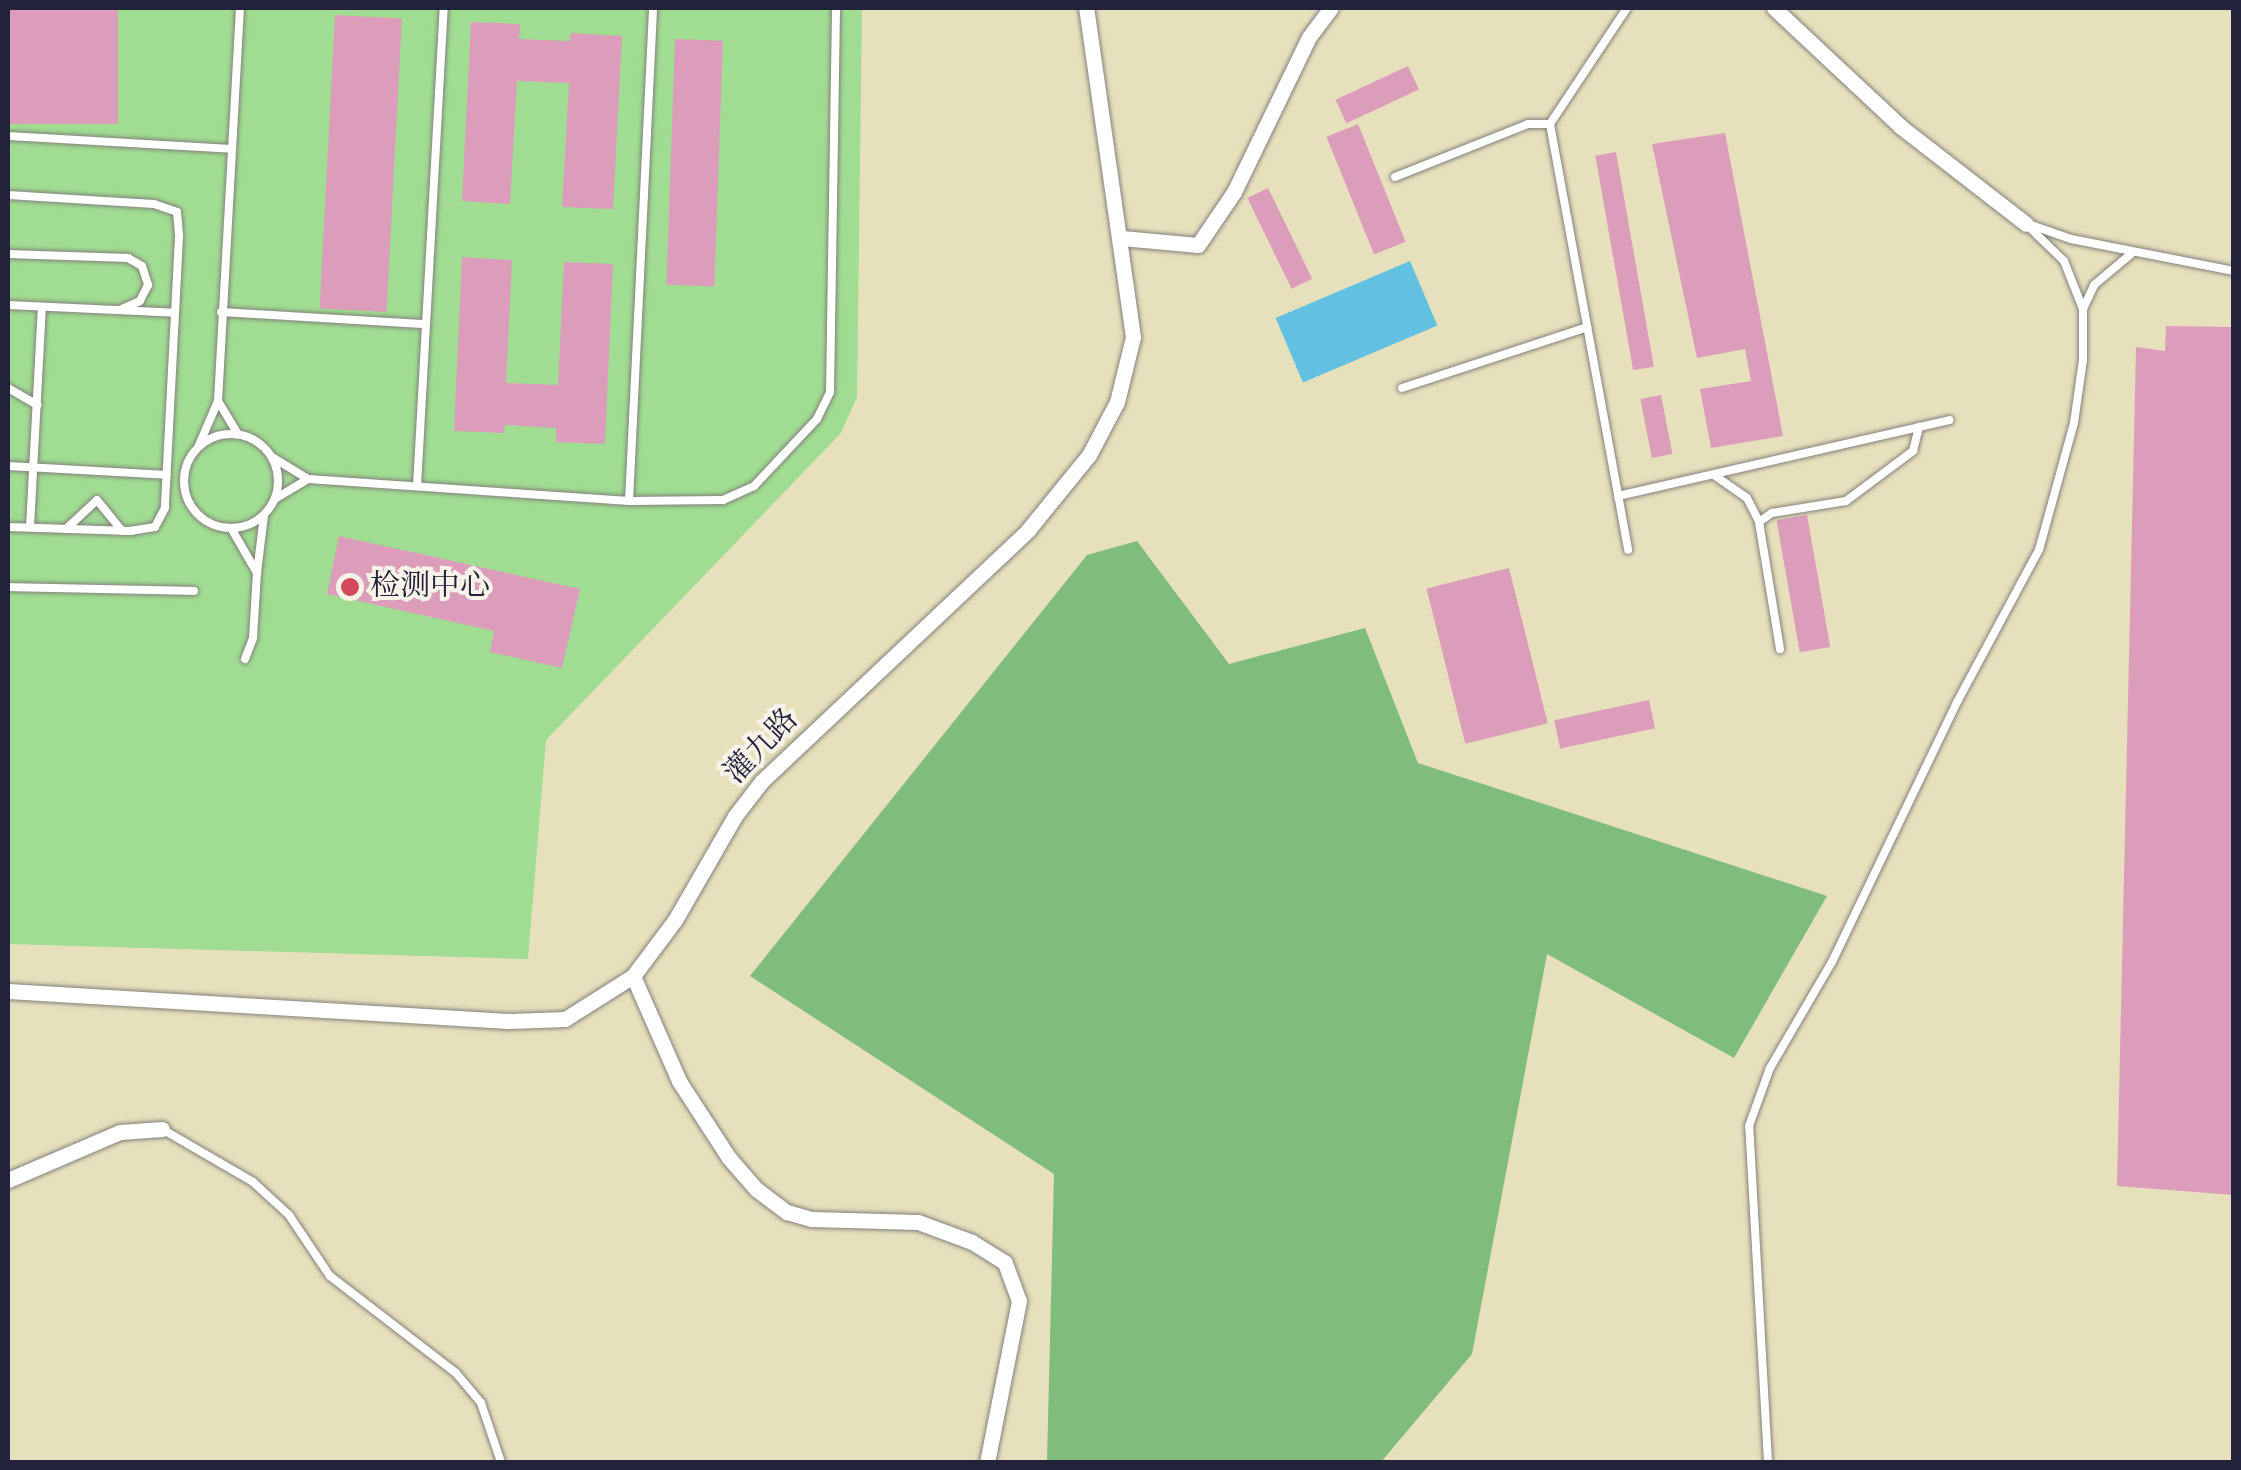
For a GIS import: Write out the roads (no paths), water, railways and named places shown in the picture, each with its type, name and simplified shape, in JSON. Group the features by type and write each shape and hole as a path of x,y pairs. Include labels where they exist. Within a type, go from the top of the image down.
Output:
{"street":[{"name":"灌九路","path":"8,991 508,1022 565,1020 633,976 675,920 735,816 762,780 1028,530 1089,454 1117,402 1133,336 1122,238 1086,8"},
{"path":"1122,238 1198,245 1234,192 1309,36 1331,8"},
{"path":"1774,8 1901,127 2026,224"},
{"path":"633,976 679,1081 729,1158 756,1189 786,1212 812,1219 918,1222 972,1242 1005,1263 1019,1301 987,1462"},
{"path":"8,1180 120,1132 162,1129"}],"lane":[{"path":"240,8 218,401 185,472 188,499 205,520 231,528 264,516"},
{"path":"418,486 444,8"},
{"path":"629,501 653,8"},
{"path":"272,457 308,480 629,501 723,500 754,486 816,419 830,392 836,8"},
{"path":"1627,8 1550,124 1628,550"},
{"path":"1395,177 1528,124 1550,124"},
{"path":"8,136 232,150"},
{"path":"8,196 154,204 177,212 176,313 165,508 155,528 122,531 8,526"},
{"path":"2026,224 2132,252 2234,271"},
{"path":"1768,1462 1749,1126 1770,1068 1832,962 1957,702 2039,550 2074,422 2083,360 2083,309 2064,261 2026,224"},
{"path":"2083,309 2094,285 2132,252"},
{"path":"8,254 128,258 142,266 148,285 140,301 120,310"},
{"path":"8,305 176,313"},
{"path":"30,528 42,306"},
{"path":"221,312 424,324"},
{"path":"1402,388 1587,327"},
{"path":"8,388 37,404"},
{"path":"218,401 238,434"},
{"path":"1618,496 1949,420"},
{"path":"1759,522 1772,514 1846,501 1913,451 1919,427"},
{"path":"198,447 224,434 238,434 264,446 278,470 275,499 264,516 253,638 245,658"},
{"path":"8,466 167,474"},
{"path":"1714,474 1747,498 1759,522 1780,649"},
{"path":"275,499 308,480"},
{"path":"66,529 97,500 122,531"},
{"path":"231,528 256,573"},
{"path":"8,587 194,591"},
{"path":"162,1129 254,1182 289,1214 330,1276 456,1373 481,1403 501,1462"}],"water":[{"path":"1410,261 1437,325 1303,382 1276,318"}],"place":[{"name":"检测中心","path":"350,587"}]}
